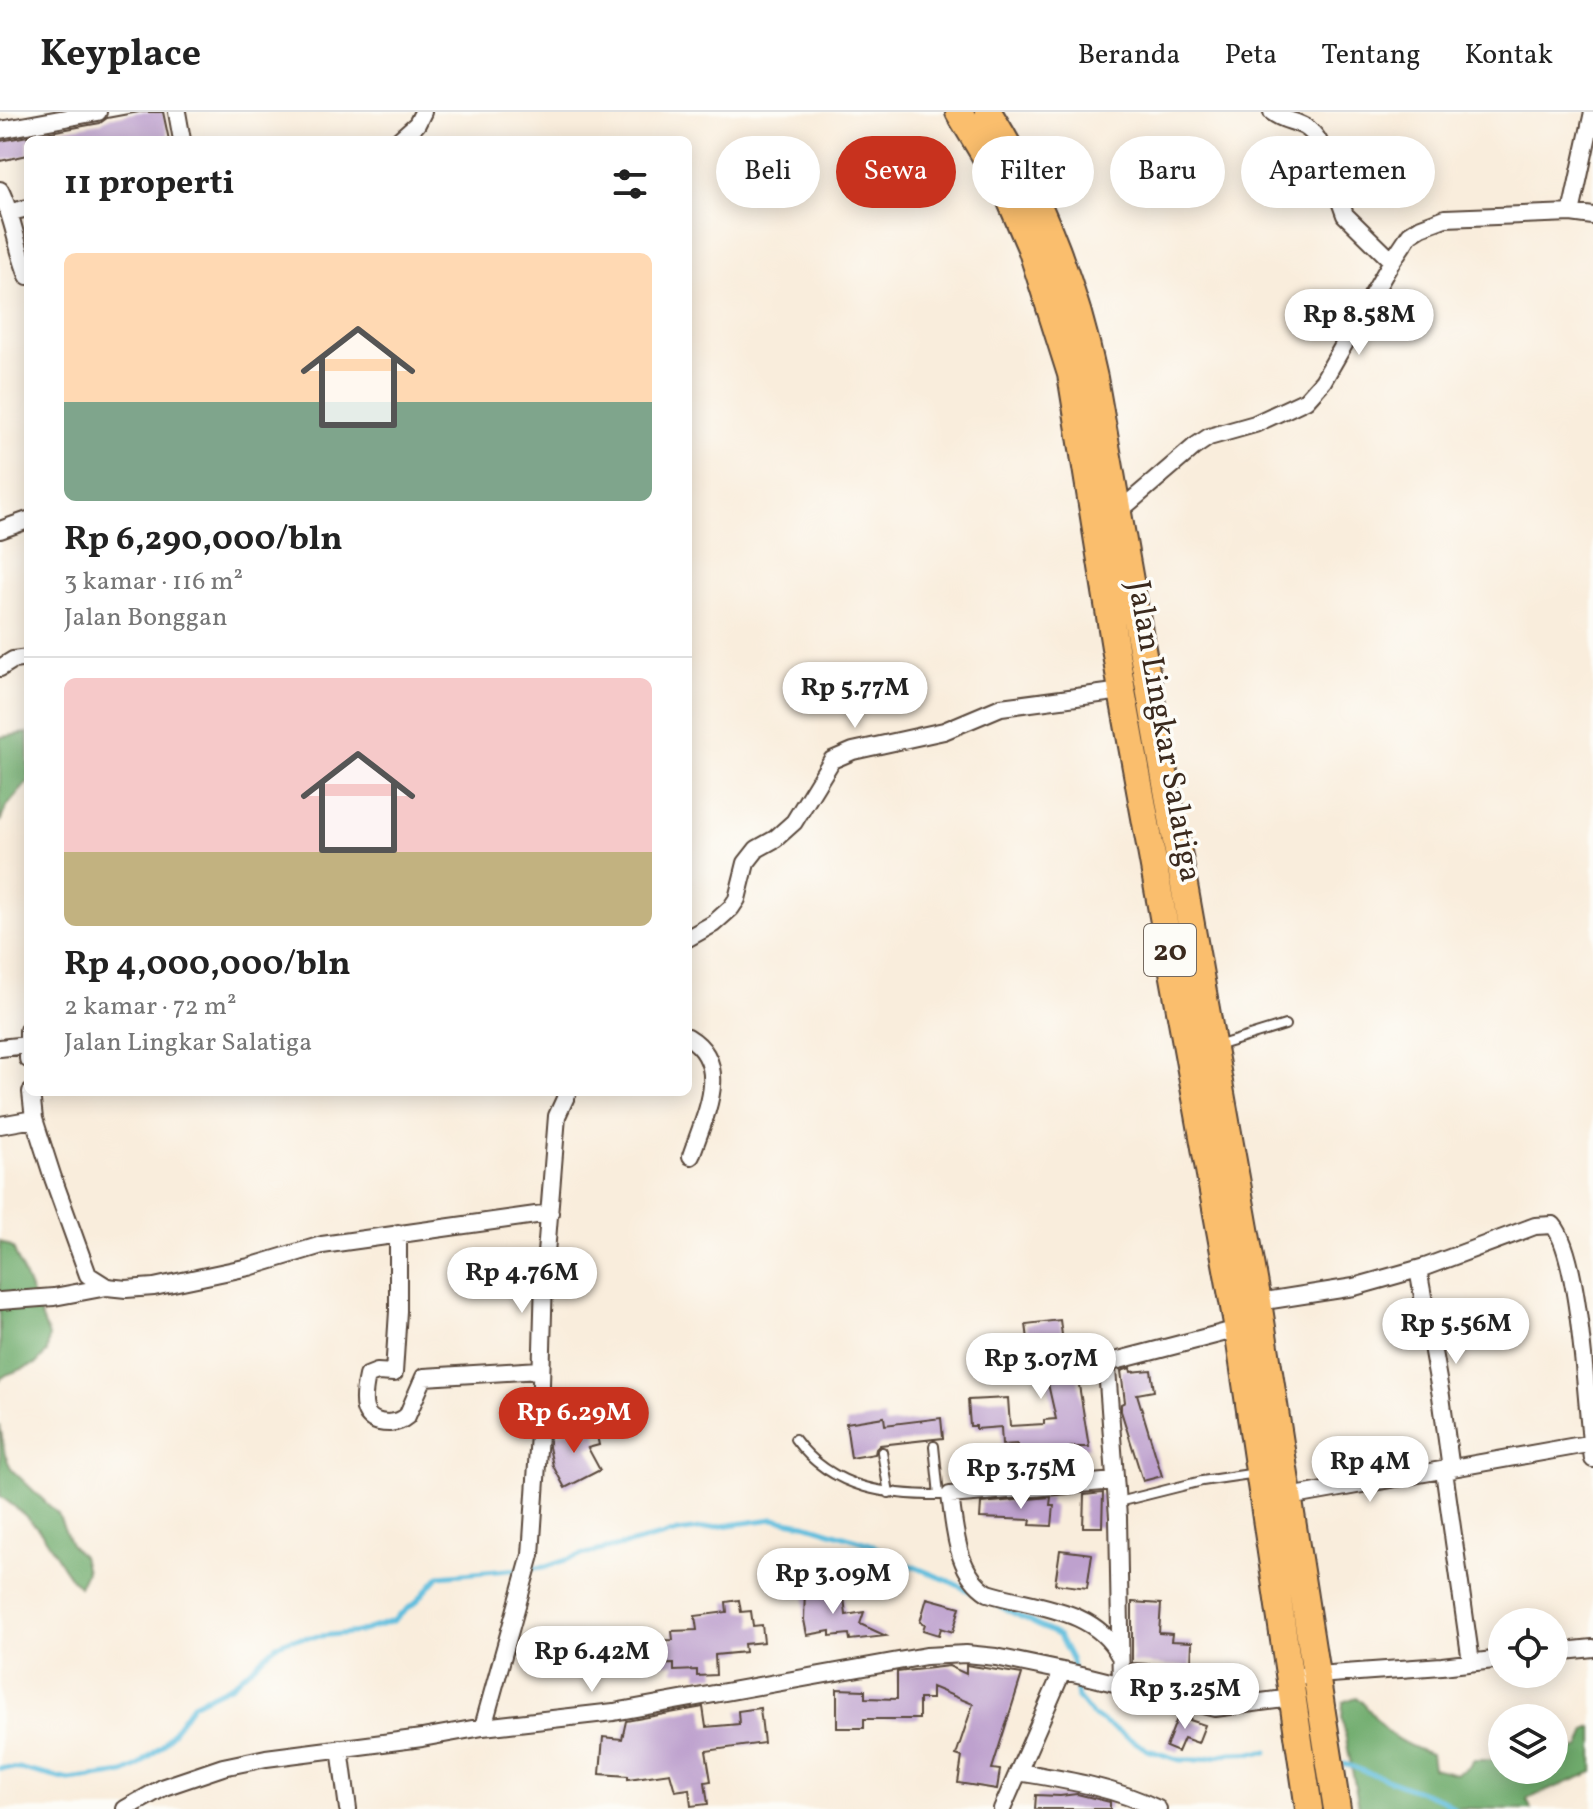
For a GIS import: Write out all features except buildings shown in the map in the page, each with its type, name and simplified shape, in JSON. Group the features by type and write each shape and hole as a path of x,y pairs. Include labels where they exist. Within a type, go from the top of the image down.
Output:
{"highway":[{"name":"Jalan Lingkar Salatiga","path":"959,112 1007,192 1031,248 1071,374 1212,1047 1258,1302 1337,1809"},
{"name":"Jalan Lingkar Salatiga","path":"988,112 1025,176 1052,237 1075,304 1094,378 1117,513 1122,691 1238,1329 1309,1809"}],"street":[{"path":"0,130 98,112"},
{"path":"177,112 181,136"},
{"path":"404,136 417,124 423,112"},
{"path":"1272,112 1313,131 1345,215 1392,261"},
{"path":"1571,213 1593,112"},
{"path":"0,190 20,210 18,252 24,266"},
{"path":"1117,513 1209,437 1255,424 1306,400 1323,381 1410,234 1445,218 1571,213 1593,216"},
{"path":"0,530 24,521"},
{"path":"0,668 13,660 24,659"},
{"path":"692,936 713,924 731,908 737,899 746,863 757,849 775,839 794,822 832,760 853,751 944,731 1001,707 1122,691"},
{"path":"691,1156 713,1086 714,1071 705,1051 692,1039"},
{"path":"0,1048 24,1045"},
{"path":"31,1096 34,1119 88,1275 107,1287"},
{"path":"483,1727 531,1555 540,1419 544,1278 557,1116 566,1096"},
{"path":"0,1125 34,1119"},
{"path":"0,1301 54,1297 107,1287 154,1287 249,1267 322,1245 550,1213"},
{"path":"1258,1302 1354,1287 1418,1269 1535,1226 1549,1224 1556,1229 1567,1251 1574,1292 1592,1449 1289,1497"},
{"path":"394,1373 398,1233"},
{"path":"1418,1269 1443,1405 1471,1662"},
{"path":"1121,1686 1117,1502 1106,1374 1111,1362 1238,1329"},
{"path":"424,1377 403,1420 373,1421 365,1412 367,1376 377,1372 424,1377 540,1370"},
{"path":"1115,1481 944,1495 966,1571 976,1585 988,1593 1082,1618 1107,1637 1120,1657"},
{"path":"1568,1651 1593,1648"},
{"path":"125,1809 164,1787 223,1767 483,1727 614,1712 926,1656 966,1654 996,1657 1215,1708 1291,1688 1316,1677 1488,1660"},
{"path":"1002,1809 1018,1772 1071,1674"},
{"path":"340,1748 348,1809"},
{"path":"1018,1772 1095,1785 1136,1798 1158,1809"}],"lane":[{"path":"1212,1047 1285,1025"},
{"path":"795,1439 805,1453 839,1478 863,1488 889,1493 944,1495 934,1446"},
{"path":"882,1452 889,1493"},
{"path":"1117,1502 1202,1481 1259,1473"}],"green space":[{"path":"24,734 24,787 6,807 0,823 0,737"},
{"path":"0,1241 13,1248 49,1336 47,1352 36,1364 0,1380"},
{"path":"0,1425 5,1455 12,1470 58,1514 71,1545 82,1556 86,1572 79,1587 38,1529 0,1496"},
{"path":"1356,1697 1390,1734 1431,1754 1433,1768 1456,1774 1468,1768 1474,1760 1488,1760 1488,1784 1564,1784 1527,1799 1531,1809 1359,1807 1342,1718 1343,1702"},
{"path":"1593,1727 1593,1772 1568,1782 1568,1751 1580,1747 1586,1730"}],"waterway":[{"path":"0,1768 21,1769 69,1780 124,1773 138,1766 163,1745 193,1704 232,1685 276,1645 292,1639 359,1632 393,1621 417,1601 439,1576 545,1567 581,1555 678,1532 773,1519 805,1524 870,1544 1059,1636 1072,1661 1078,1698 1092,1715 1148,1750 1180,1760 1267,1752"},
{"path":"1345,1764 1443,1800 1454,1809"}]}
